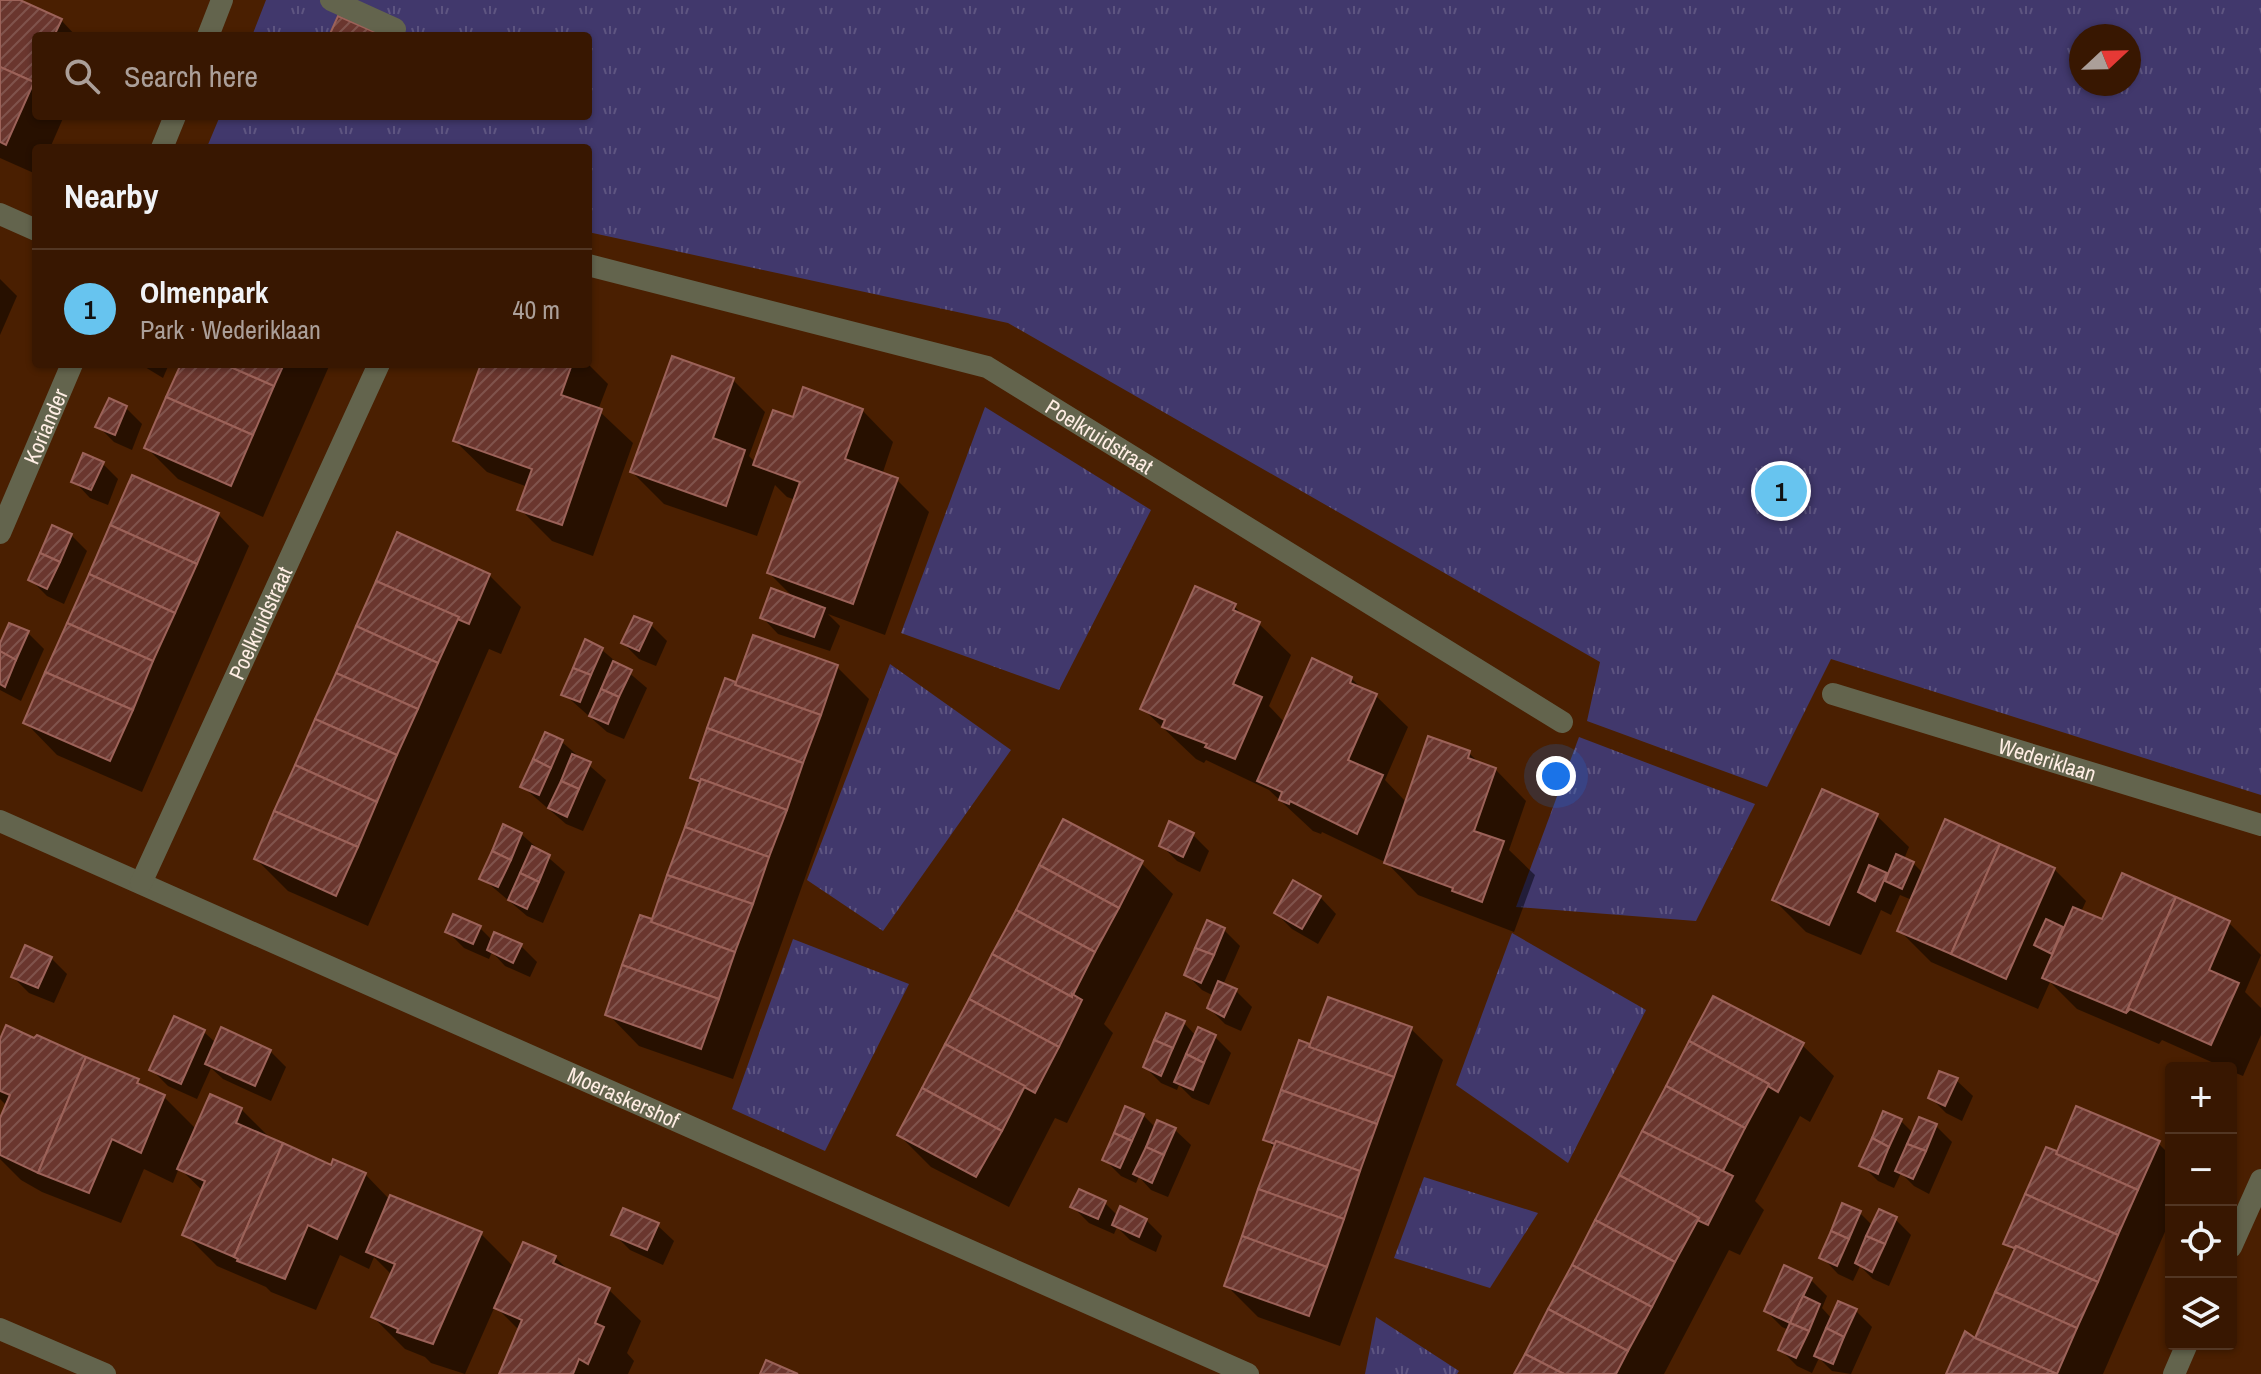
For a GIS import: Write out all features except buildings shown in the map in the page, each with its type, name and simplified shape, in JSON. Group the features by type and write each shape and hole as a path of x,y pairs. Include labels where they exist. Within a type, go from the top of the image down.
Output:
{"street":[{"path":"210,32 222,0"},
{"path":"331,0 395,29"},
{"path":"164,144 173,120"},
{"path":"0,214 32,228"},
{"name":"Poelkruidstraat","path":"592,266 987,367 1562,722"},
{"name":"Koriander","path":"0,533 70,368"},
{"name":"Poelkruidstraat","path":"141,883 377,368"},
{"name":"Wederiklaan","path":"1833,694 2261,825"},
{"name":"Moeraskershof","path":"0,821 1248,1374"},
{"path":"2237,1234 2261,1180"},
{"path":"0,1329 105,1374"},
{"path":"2174,1374 2184,1350"}],"green space":[{"path":"266,0 2261,0 2261,795 1831,659 1767,787 1587,721 1600,662 1008,323 592,233 592,144 208,144 218,120 592,120 592,32 254,32"},
{"path":"985,407 1151,510 1059,690 901,633"},
{"path":"890,664 1011,750 883,931 807,880"},
{"path":"1579,737 1755,804 1696,921 1516,907"},
{"path":"1512,933 1646,1010 1568,1163 1456,1085"},
{"path":"793,939 909,984 825,1151 732,1109"},
{"path":"1424,1177 1538,1213 1490,1288 1394,1258"},
{"path":"1376,1317 1459,1371 1457,1374 1365,1374"}],"place":[{"name":"Olmenpark","path":"1781,491"}]}
